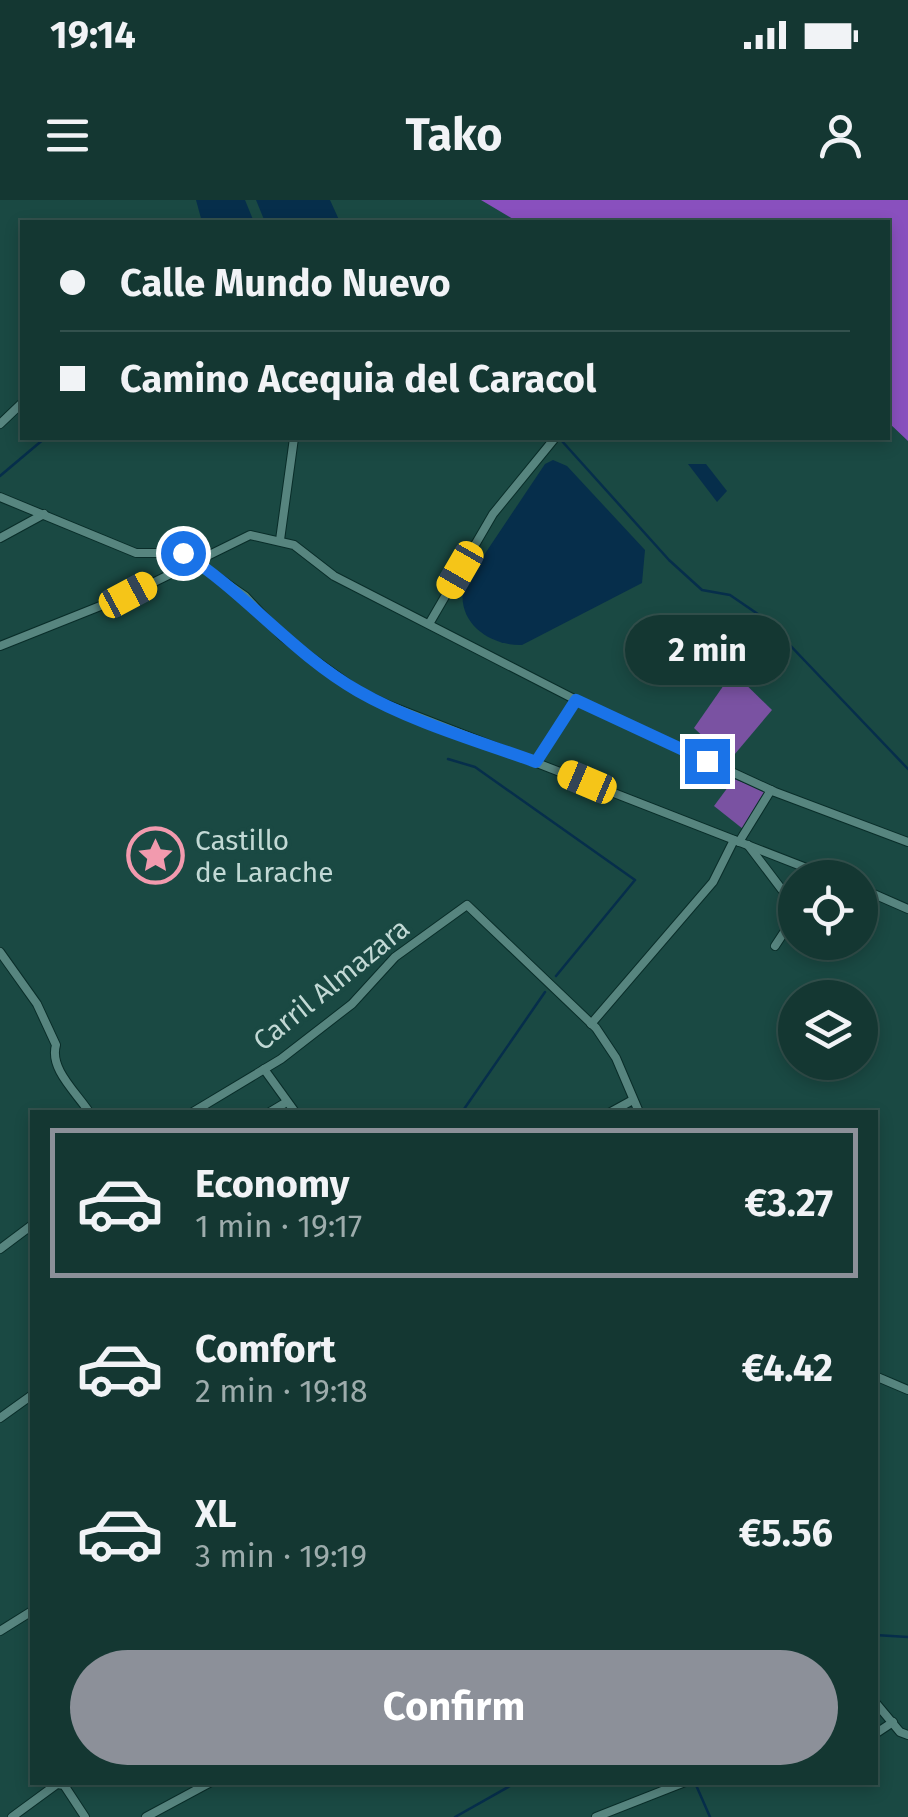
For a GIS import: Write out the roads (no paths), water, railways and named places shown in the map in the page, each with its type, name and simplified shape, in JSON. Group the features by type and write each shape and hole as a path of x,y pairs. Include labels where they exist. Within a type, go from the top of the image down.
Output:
{"street":[{"path":"0,424 20,404"},
{"path":"280,540 294,440"},
{"path":"429,624 493,514 553,440"},
{"path":"0,497 136,553 183,553 245,596 282,637 358,691 786,860"},
{"path":"0,538 44,514"},
{"path":"1,643 128,595 250,535 280,540 334,576 576,700 771,790 908,842"},
{"path":"536,762 576,700"},
{"path":"591,1024 713,882 771,790"},
{"path":"740,842 778,885"},
{"path":"878,896 908,909"},
{"name":"Carril Almazara","path":"196,1110 264,1069 352,1004 394,957 467,905 591,1024 616,1058 637,1110"},
{"path":"775,946 778,942"},
{"path":"0,952 36,1004 56,1045 53,1055 60,1072 88,1110"},
{"path":"264,1069 293,1110"},
{"path":"615,1110 631,1101"},
{"path":"273,1110 285,1102"},
{"path":"0,1249 30,1226"},
{"path":"878,1377 908,1390"},
{"path":"0,1418 30,1396"},
{"path":"0,1630 30,1612"},
{"path":"878,1705 908,1735"},
{"path":"878,1732 893,1722"},
{"path":"12,1817 55,1785"},
{"path":"64,1785 84,1817"},
{"path":"146,1817 206,1785"},
{"path":"596,1817 678,1785"}],"water":[{"path":"196,200 245,200 253,220 201,220"},
{"path":"256,200 330,200 339,220 264,220"},
{"path":"553,460 567,466 645,550 642,583 522,645 497,641 469,620 464,610 464,585 545,464"},
{"path":"688,464 706,464 727,491 717,502"}],"waterway":[{"path":"0,476 43,440"},
{"path":"561,440 669,560 702,590 730,595 765,619 908,769"},
{"path":"448,759 475,767 635,880 556,976"},
{"path":"463,1110 545,992"},
{"path":"878,1635 908,1637"},
{"path":"455,1817 512,1785"},
{"path":"696,1785 710,1817"}],"place":[{"name":"Castillo de Larache","path":"156,856"}]}
